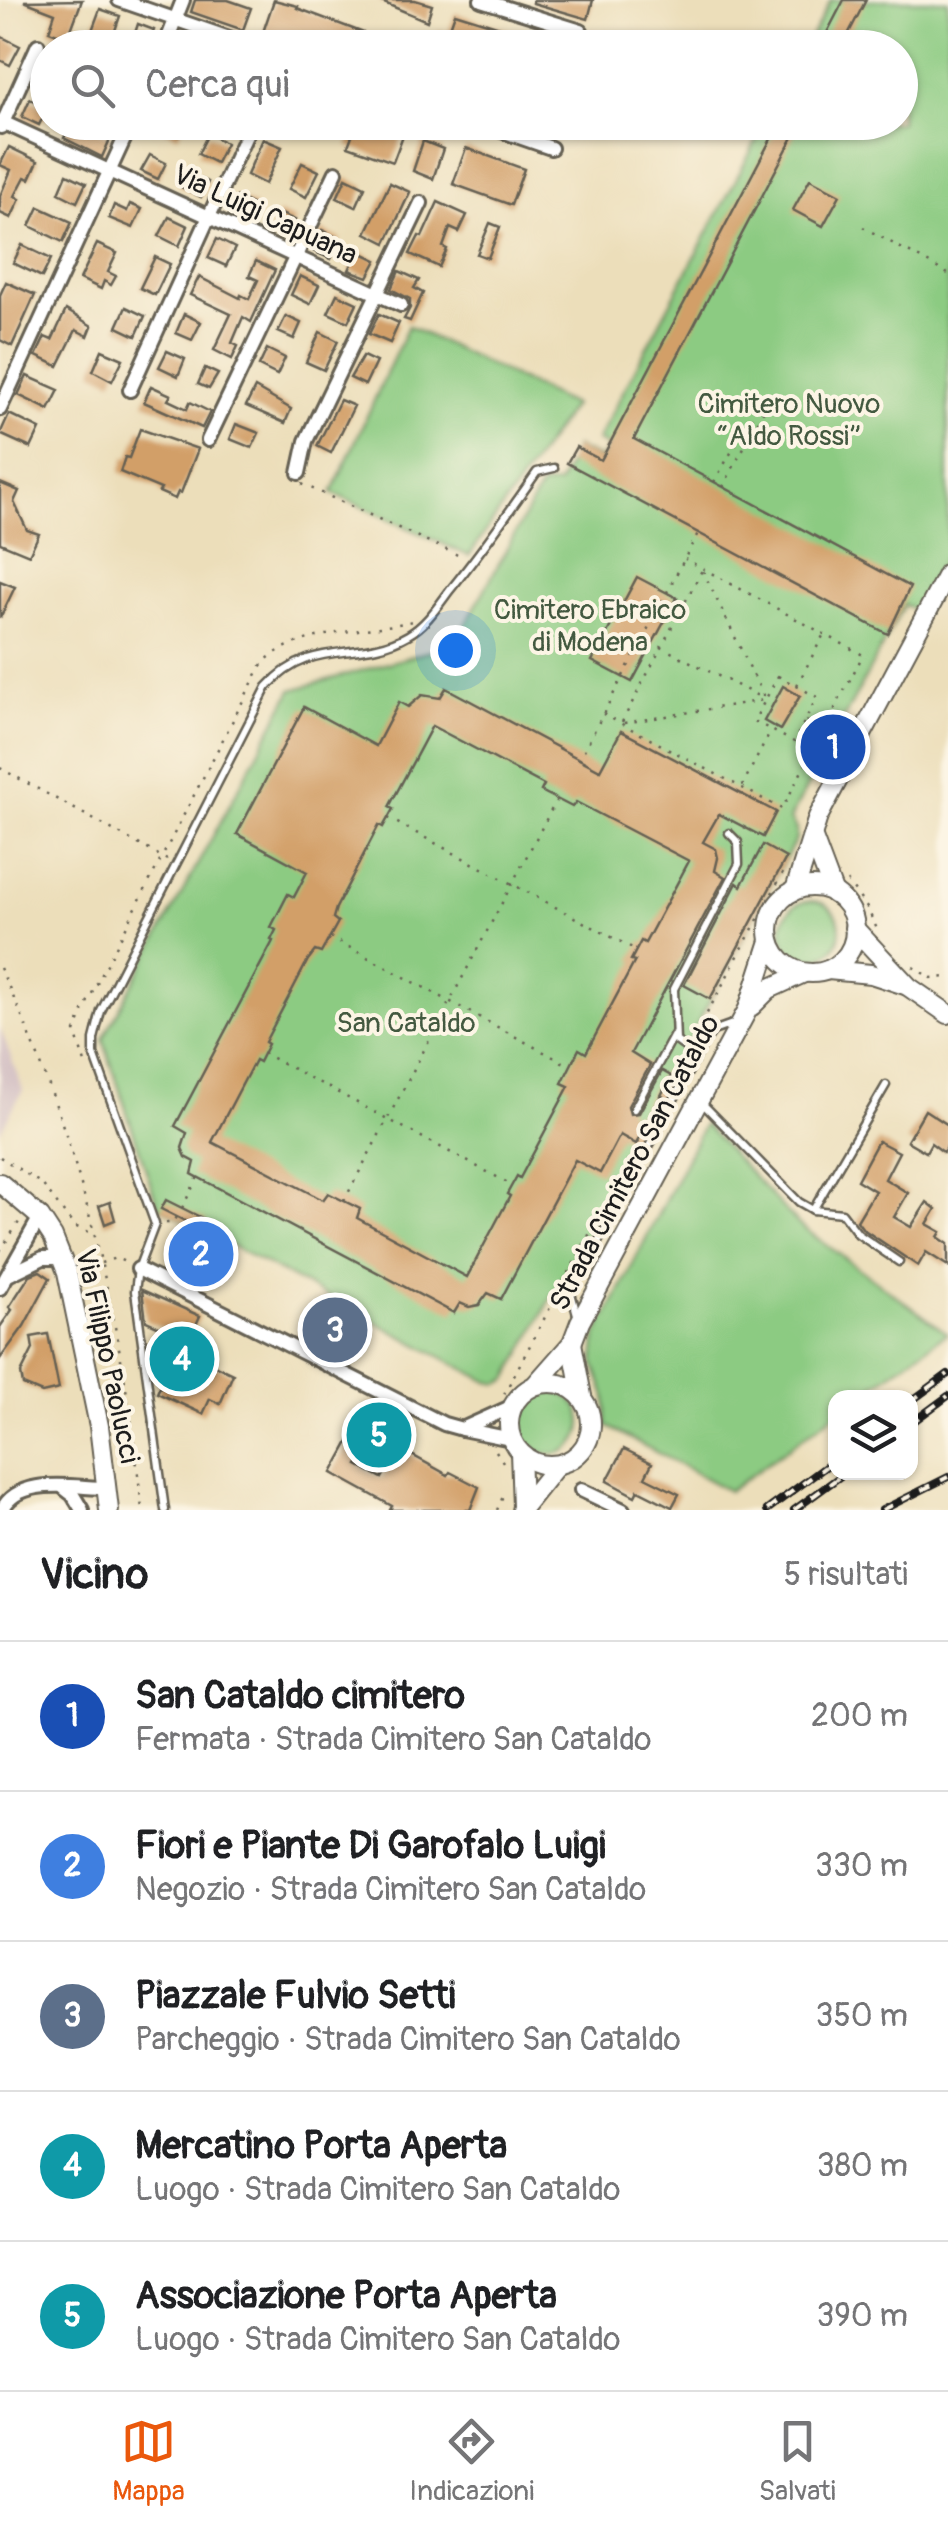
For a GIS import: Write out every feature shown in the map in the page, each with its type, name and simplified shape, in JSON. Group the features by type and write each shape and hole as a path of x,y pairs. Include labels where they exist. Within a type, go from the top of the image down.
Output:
{"street":[{"path":"120,0 205,30"},
{"path":"172,30 182,0"},
{"path":"482,0 581,30"},
{"path":"1,124 30,62"},
{"name":"Via Luigi Capuana","path":"1,124 30,137"},
{"name":"Via Luigi Capuana","path":"38,140 401,305"},
{"path":"0,409 124,140"},
{"path":"130,390 244,140"},
{"path":"527,140 550,148"},
{"path":"208,440 336,172"},
{"path":"299,473 306,441 421,203"},
{"path":"795,890 818,817 948,573"},
{"path":"813,838 834,894"},
{"path":"828,970 850,949 854,928 849,908 834,894 815,887 795,890 773,911 769,926 770,941 782,962 804,972 872,974 909,987"},
{"path":"854,928 909,987 948,1014"},
{"name":"Strada Cimitero San Cataldo","path":"536,1385 572,1343 744,1016 770,941"},
{"name":"Strada Cimitero San Cataldo","path":"744,1016 769,989 804,972"},
{"path":"0,1182 40,1217 0,1288"},
{"name":"Via Filippo Paolucci","path":"40,1217 62,1258 99,1426 108,1510"},
{"path":"10,1274 43,1258 62,1258"},
{"path":"138,1268 444,1424 515,1445 536,1464 557,1465 575,1458 590,1438 589,1408 582,1396 561,1384 536,1385 513,1406 508,1424 515,1445 521,1509"},
{"name":"Strada Cimitero San Cataldo","path":"572,1343 582,1396"},
{"path":"462,1428 513,1406"},
{"path":"521,1509 557,1465"},
{"path":"64,1488 82,1510"},
{"path":"2,1510 20,1490 107,1488"},
{"path":"581,1490 596,1504 624,1510"}],"lane":[{"path":"165,1510 137,1314 138,1268 155,1224 94,1054 101,1012 260,699 278,675 306,657 392,643 419,628 473,562 537,472 554,468"},
{"path":"697,1056 678,1045 674,990 738,864 738,842 729,833"},
{"path":"580,1322 571,1293 697,1056 713,1031 744,1016"},
{"path":"634,1109 675,1032"},
{"path":"813,1210 886,1085"},
{"path":"698,1100 799,1202 813,1210 842,1212 858,1234 898,1262"}],"path":[{"path":"863,227 948,274"},
{"path":"714,482 761,400"},
{"path":"723,487 767,404"},
{"path":"299,473 305,488 473,562"},
{"path":"580,760 698,533"},
{"path":"603,714 782,809 863,654 684,560"},
{"path":"621,724 703,569"},
{"path":"703,569 766,700"},
{"path":"175,864 162,857 262,664 271,654 292,643 404,623 432,614"},
{"path":"796,686 824,634"},
{"path":"662,647 766,700"},
{"path":"778,676 817,697 794,742 754,721 766,700 778,676"},
{"path":"621,724 766,700"},
{"path":"805,721 849,744"},
{"path":"741,788 771,730"},
{"path":"344,1201 556,799"},
{"path":"388,818 636,950"},
{"path":"330,937 570,1066"},
{"path":"0,968 51,1088 100,1263 122,1358 142,1510"},
{"path":"263,1053 512,1185"},
{"path":"0,1156 42,1184 74,1226 92,1233"},
{"path":"182,1208 198,1177"},
{"path":"155,1224 172,1223 176,1217"},
{"path":"100,1263 116,1258 138,1268"},
{"path":"492,1447 505,1464 508,1479"},
{"path":"497,1510 506,1492"}],"shaded area":[{"path":"0,1027 23,1090 0,1132"}],"green space":[{"path":"831,0 948,0 948,551 916,610 904,605 790,819 796,839 508,1379 499,1384 489,1382 158,1207 103,1039 292,690 455,644 541,486 559,484 576,447 601,459 608,446 597,441 757,140 918,140 918,30 815,30"},
{"path":"408,326 573,405 469,556 332,493"},
{"path":"811,901 831,910 840,930 831,950 811,959 791,950 782,930 791,910"},
{"path":"704,1124 798,1224 947,1333 868,1390 828,1390 828,1419 729,1491 607,1426 606,1396 594,1364 596,1337"},
{"path":"551,1392 573,1401 582,1423 573,1445 551,1454 529,1445 520,1423 529,1401"}],"building":[{"path":"82,0 71,30 49,30 55,13 24,1"},
{"path":"195,0 228,0 251,8 243,30 191,12"},
{"path":"274,0 356,30 264,30"},
{"path":"377,0 415,0 432,5 427,21"},
{"path":"533,0 593,0 588,19"},
{"path":"844,0 866,0 850,30 828,30"},
{"path":"100,9 120,16 115,30 92,30"},
{"path":"455,13 509,30 449,30"},
{"path":"0,36 20,46 10,65 0,60"},
{"path":"30,99 30,121 22,117"},
{"path":"68,140 110,140 102,157"},
{"path":"205,140 226,143 216,163 198,154"},
{"path":"263,140 282,147 265,184 247,175"},
{"path":"350,140 401,140 393,162 348,146"},
{"path":"770,140 792,140 634,439 910,587 888,634 567,463 576,447 601,460"},
{"path":"423,141 443,149 433,179 413,171"},
{"path":"9,147 38,161 30,179 25,177 15,196 20,199 11,218 0,213 0,196 11,170 0,165"},
{"path":"466,148 524,169 511,205 453,184"},
{"path":"150,155 166,163 158,179 141,171"},
{"path":"302,163 319,171 306,197 289,189"},
{"path":"185,172 208,182 201,197 179,186"},
{"path":"67,174 86,183 77,202 59,193"},
{"path":"346,178 365,187 356,207 337,198"},
{"path":"810,179 840,195 823,226 793,210"},
{"path":"390,183 410,192 386,243 366,233"},
{"path":"237,197 256,206 248,221 230,212"},
{"path":"438,202 467,215 459,232 450,228 439,267 410,254"},
{"path":"130,204 142,209 133,228 109,218 114,205 127,211"},
{"path":"39,207 72,222 63,242 30,226"},
{"path":"279,213 295,220 286,238 271,231"},
{"path":"169,217 188,226 179,246 159,236"},
{"path":"490,223 500,227 488,258 477,254"},
{"path":"322,230 341,239 331,259 313,251"},
{"path":"217,239 235,248 226,266 208,258"},
{"path":"97,244 117,253 108,272 116,276 111,285 104,281 101,289 80,279"},
{"path":"22,245 51,259 42,277 13,263"},
{"path":"358,251 377,260 368,277 349,270"},
{"path":"155,257 170,264 155,295 140,288"},
{"path":"256,261 275,270 251,322 243,317 232,343 238,346 232,359 214,350 231,314 190,295 199,277 249,299 258,280 249,276"},
{"path":"399,271 419,280 414,288 423,293 410,321 404,319 410,299 391,289"},
{"path":"300,276 319,285 310,304 291,295"},
{"path":"6,282 35,295 12,346 0,340 0,295"},
{"path":"337,294 357,303 348,322 328,313"},
{"path":"126,307 145,316 136,336 117,327"},
{"path":"66,310 92,326 88,336 76,330 58,366 36,356 45,337 52,340"},
{"path":"184,314 201,322 192,340 176,333"},
{"path":"379,314 399,323 390,343 369,334"},
{"path":"286,316 301,323 294,339 278,332"},
{"path":"320,332 338,341 324,370 306,362"},
{"path":"267,349 285,358 277,375 259,366"},
{"path":"102,350 123,359 112,381 93,371"},
{"path":"167,351 185,359 178,376 159,367"},
{"path":"363,356 376,362 365,385 350,378"},
{"path":"205,368 218,374 209,389 198,384"},
{"path":"27,376 59,390 49,410 18,395"},
{"path":"151,386 171,395 168,400 187,409 190,402 210,412 202,428 144,402"},
{"path":"255,388 291,409 285,423 246,406"},
{"path":"340,400 354,406 331,453 317,446"},
{"path":"9,414 40,429 31,448 0,434"},
{"path":"236,424 259,433 252,448 230,439"},
{"path":"140,429 198,449 175,499 120,472"},
{"path":"0,483 19,491 14,502 27,530 39,534 29,555 0,543"},
{"path":"637,577 677,598 632,682 592,661"},
{"path":"0,581 15,587 0,618"},
{"path":"783,686 800,696 780,730 764,721"},
{"path":"446,688 600,770 621,731 776,812 763,837 719,814 703,842 716,849 715,871 725,877 631,1053 650,1065 628,1106 630,1114 639,1113 662,1071 671,1076 636,1144 620,1135 600,1173 575,1160 501,1299 488,1293 479,1305 469,1307 460,1303 454,1313 192,1174 195,1162 186,1157 182,1148 187,1133 175,1126 273,941 276,930 271,927 288,894 294,897 307,872 237,834 304,707 376,746 399,702 408,707 422,695 440,698","holes":["432,726 544,785 541,791 572,807 576,802 689,861 645,943 641,941 631,960 635,961 586,1053 579,1049 562,1083 569,1086 520,1178 517,1176 507,1194 510,1196 467,1277 357,1218 360,1209 328,1193 323,1200 212,1142 255,1060 259,1062 268,1044 265,1042 308,960 315,951 321,953 338,922 333,918 336,908 379,825 383,827 393,809 389,807"]},
{"path":"763,845 786,858 710,999 684,985 737,883 741,886"},
{"path":"925,1110 948,1125 948,1145 943,1152 931,1143 926,1152 907,1141"},
{"path":"878,1141 899,1152 885,1179 908,1193 894,1217 911,1227 927,1202 936,1209 927,1224 941,1232 938,1237 948,1244 948,1266 926,1252 918,1266 857,1221 875,1191 857,1180"},
{"path":"166,1200 206,1220 201,1229 161,1209"},
{"path":"110,1202 115,1220 105,1224 99,1206"},
{"path":"202,1247 218,1257 212,1266 196,1257"},
{"path":"40,1271 50,1278 24,1326 0,1359 0,1327 12,1310 9,1307 30,1275"},
{"path":"142,1290 200,1316 184,1351 233,1374 220,1404 210,1399 203,1414 157,1393 164,1378 157,1374 173,1333 146,1321"},
{"path":"48,1334 59,1389 42,1393 23,1385 21,1373 33,1349 31,1337"},
{"path":"371,1402 390,1413 385,1422 407,1434 397,1450 374,1437 358,1465 382,1478 399,1448 479,1487 470,1510 390,1510 392,1506 332,1473"},
{"path":"624,1449 652,1463 645,1477 679,1494 672,1507 638,1490 635,1496 607,1481"}],"railway":[{"path":"918,1396 948,1374"},
{"path":"918,1418 948,1396"},
{"path":"767,1510 828,1465"},
{"path":"882,1510 948,1477"},
{"path":"794,1510 835,1480"}],"place":[{"name":"San Cataldo cimitero","path":"833,747"},
{"name":"Fiori e Piante Di Garofalo Luigi","path":"201,1254"},
{"name":"Piazzale Fulvio Setti","path":"335,1330"},
{"name":"Mercatino Porta Aperta","path":"182,1359"},
{"name":"Associazione Porta Aperta","path":"379,1435"}],"park label":[{"name":"Cimitero Nuovo “Aldo Rossi”","path":"789,420"},
{"name":"Cimitero Ebraico di Modena","path":"590,626"},
{"name":"San Cataldo","path":"406,1023"}]}
